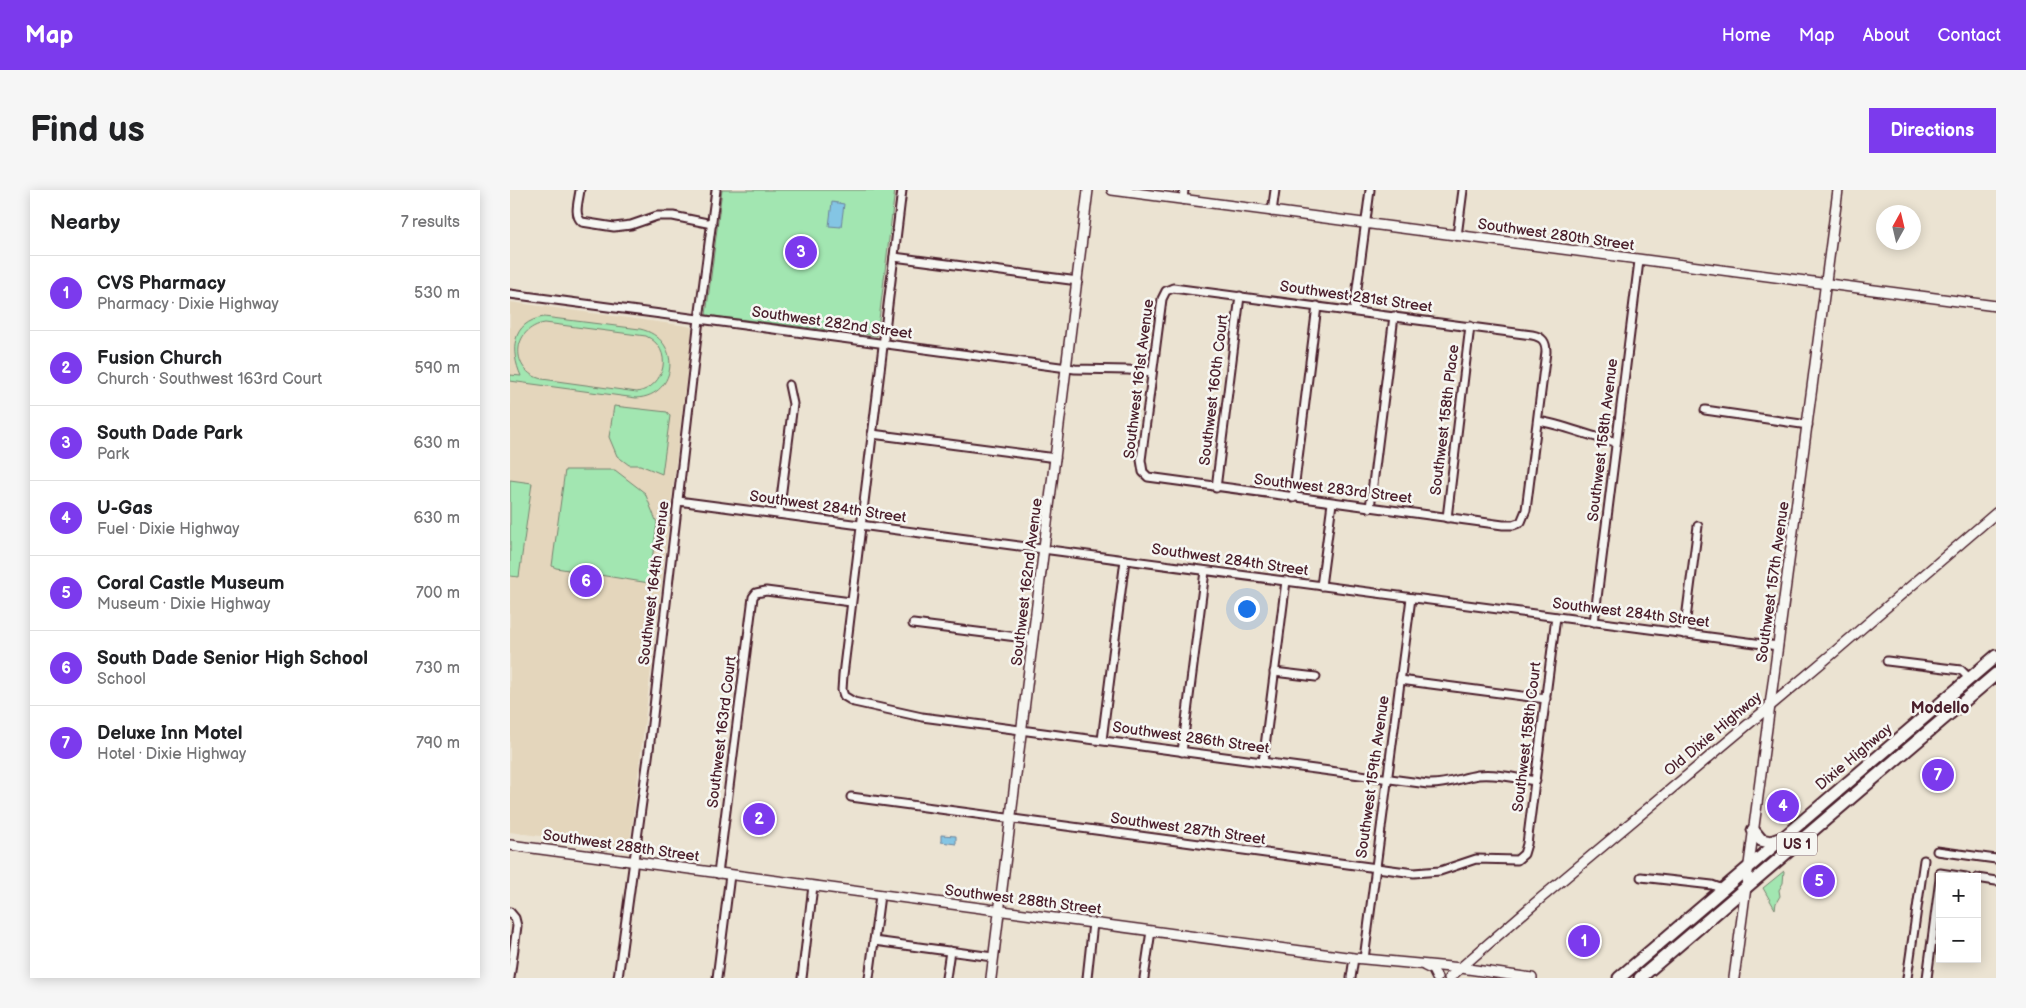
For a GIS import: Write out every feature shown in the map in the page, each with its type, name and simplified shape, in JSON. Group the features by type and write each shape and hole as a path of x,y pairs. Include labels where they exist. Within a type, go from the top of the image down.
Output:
{"highway":[{"name":"Dixie Highway","path":"1618,978 1996,656"},
{"name":"Dixie Highway","path":"1642,977 1996,674"},
{"path":"1914,743 1925,727 1969,687 1970,679"},
{"path":"1753,830 1758,838 1766,842 1783,838"}],"street":[{"path":"580,190 577,214 579,220 585,222 614,227 631,225 657,216 673,216 712,224"},
{"name":"Southwest 164th Avenue","path":"618,978 647,759 716,190"},
{"path":"852,602 902,190"},
{"name":"Southwest 162nd Avenue","path":"991,978 1088,190"},
{"name":"Southwest 280th Street","path":"1112,190 1184,195 1272,212 1996,306"},
{"path":"1272,212 1275,190"},
{"path":"1354,311 1370,190"},
{"path":"1457,236 1463,190"},
{"name":"Southwest 157th Avenue","path":"1734,978 1838,190"},
{"path":"894,256 1078,280"},
{"name":"Southwest 158th Avenue","path":"1594,622 1639,260"},
{"name":"Southwest 281st Street","path":"1166,291 1177,288 1535,335 1543,339 1546,344 1538,421"},
{"name":"Southwest 161st Avenue","path":"1143,472 1141,460 1152,372 1161,304 1166,291"},
{"name":"Southwest 282nd Street","path":"510,294 1067,368 1152,372"},
{"name":"Southwest 160th Court","path":"1216,488 1240,296"},
{"path":"1293,498 1318,306"},
{"path":"1370,508 1394,316"},
{"name":"Southwest 158th Place","path":"1447,518 1470,326"},
{"path":"779,514 793,404 788,385"},
{"path":"1705,410 1808,425"},
{"path":"1538,421 1563,425 1616,442"},
{"name":"Southwest 283rd Street","path":"1143,472 1148,477 1155,479 1216,488 1513,525 1521,522 1526,510 1538,421"},
{"path":"872,434 1056,458"},
{"name":"Southwest 284th Street","path":"678,501 1778,646"},
{"path":"1320,586 1332,503"},
{"name":"Old Dixie Highway","path":"1449,978 1770,704 1832,654 1996,512"},
{"path":"1684,634 1698,526"},
{"path":"1102,740 1125,560"},
{"path":"1182,752 1205,571"},
{"path":"1263,762 1286,581"},
{"name":"Southwest 163rd Court","path":"718,874 751,605 756,594 766,590 852,602"},
{"name":"Southwest 159th Avenue","path":"1364,959 1411,598"},
{"name":"Southwest 286th Street","path":"852,602 842,684 844,696 854,702 912,716 1437,784 1487,775 1536,781"},
{"name":"Southwest 158th Court","path":"1520,859 1527,844 1556,617"},
{"path":"913,624 1033,639"},
{"path":"1887,661 1961,670 1970,679"},
{"path":"1274,672 1316,677"},
{"path":"1400,680 1546,699"},
{"name":"Southwest 287th Street","path":"851,797 1422,873 1440,871 1476,859 1492,858 1513,861 1520,859"},
{"name":"Southwest 288th Street","path":"510,845 730,876 1354,958 1461,968 1532,978"},
{"path":"1937,851 1996,858"},
{"path":"1907,978 1924,860"},
{"path":"717,978 730,876"},
{"path":"1641,877 1712,885 1723,889"},
{"path":"1981,879 1996,881"},
{"path":"802,978 813,886"},
{"path":"869,978 880,895"},
{"path":"1927,978 1936,909"},
{"path":"510,978 517,926 512,913"},
{"path":"1086,978 1093,923"},
{"path":"1144,978 1151,931"},
{"path":"874,941 993,957"},
{"path":"946,978 950,951"},
{"path":"1351,978 1354,958"},
{"path":"1423,965 1433,970 1437,978"}],"shaded area":[{"path":"510,302 687,326 691,327 692,331 630,842 628,846 624,847 510,832"}],"green space":[{"path":"722,190 895,190 877,336 706,315"},
{"path":"544,317 640,329 654,334 663,343 669,354 670,366 667,378 661,388 650,395 636,398 510,381 510,375 521,376 515,357 516,339 519,331 533,320","holes":["545,323 646,336 655,342 660,350 663,358 663,367 655,383 647,389 637,392 542,379 532,375 524,368 520,360 519,350 521,341 526,333 534,327"]},
{"path":"614,406 667,412 670,416 662,474 640,465 629,465 617,456 609,437"},
{"path":"565,470 615,470 645,493 657,523 649,583 552,566"},
{"path":"510,480 532,483 519,577 510,576"},
{"path":"1784,871 1783,883 1779,890 1780,896 1775,909 1763,888"}],"water":[{"path":"832,202 844,204 841,227 829,226"},
{"path":"941,835 956,836 956,844 941,842"}],"place":[{"name":"South Dade Park","path":"801,252"},
{"name":"South Dade Senior High School","path":"586,581"},
{"name":"Deluxe Inn Motel","path":"1938,775"},
{"name":"U-Gas","path":"1783,806"},
{"name":"Fusion Church","path":"759,819"},
{"name":"Coral Castle Museum","path":"1819,881"},
{"name":"CVS Pharmacy","path":"1584,941"}],"district":[{"name":"Modello","path":"1940,708"}]}
